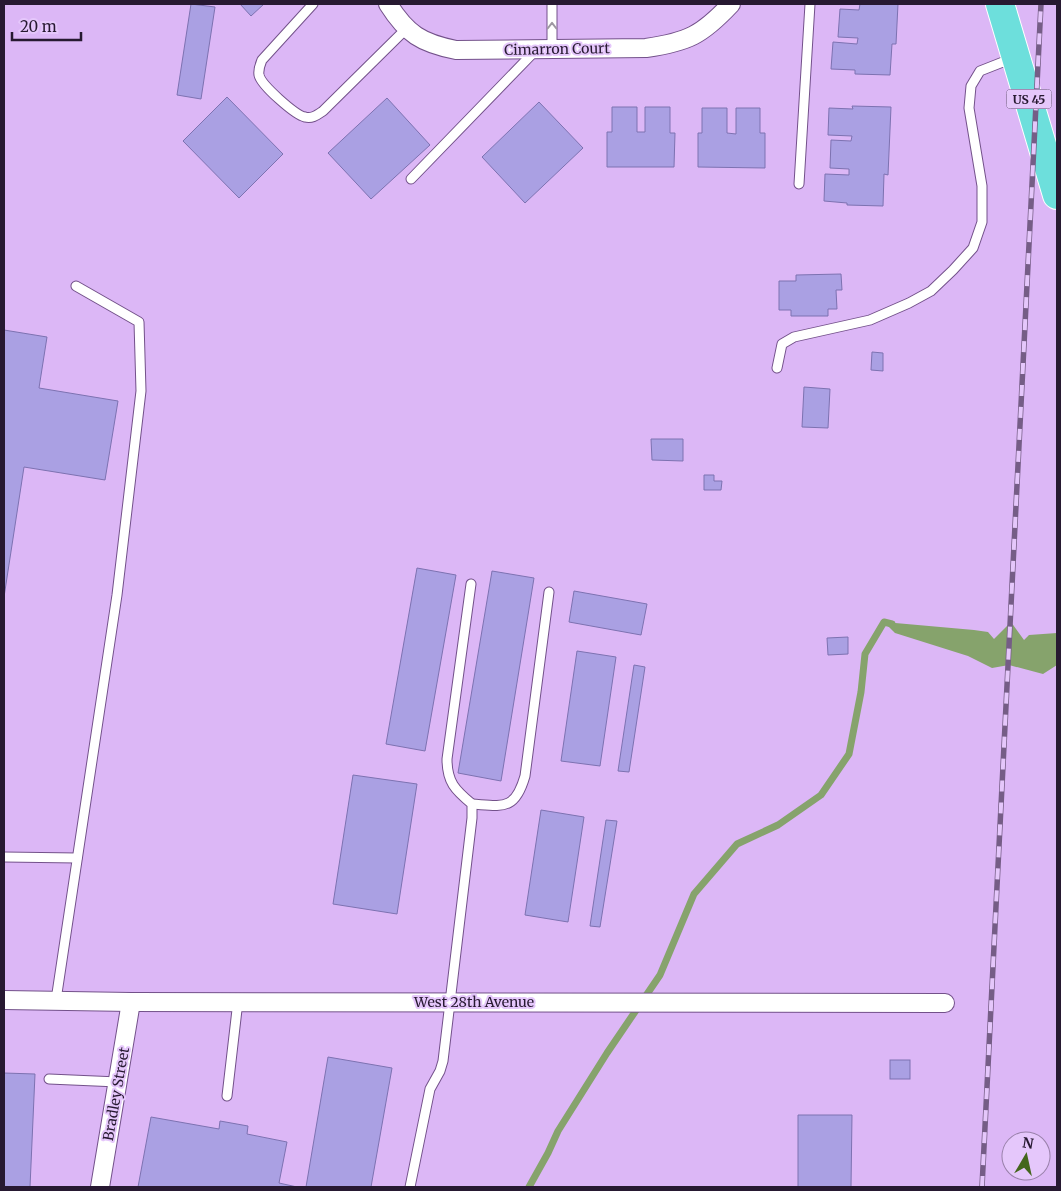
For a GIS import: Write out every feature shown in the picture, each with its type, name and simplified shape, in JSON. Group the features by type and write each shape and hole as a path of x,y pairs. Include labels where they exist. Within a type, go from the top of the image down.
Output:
{"main road":[{"name":"US 45","path":"1000,4 1057,195"}],"street":[{"name":"Cimarron Court","path":"388,4 399,21 415,36 435,46 456,50 646,48 673,44 698,33 713,22 730,4"},
{"name":"West 28th Avenue","path":"4,1000 131,1002 944,1003"},
{"name":"Bradley Street","path":"100,1187 131,1002"}],"lane":[{"path":"314,4 262,60 258,69 259,77 266,86 297,114 306,118 314,117 323,112 407,28"},
{"path":"411,179 544,49 552,4"},
{"path":"799,184 810,4"},
{"path":"777,368 782,344 794,337 870,320 909,303 931,291 972,248 982,222 982,186 969,108 971,86 980,71 1015,57"},
{"path":"56,1000 117,595 141,392 139,322 76,286"},
{"path":"471,584 447,759 447,774 460,794 472,804 502,806 512,802 521,792 525,776 549,592"},
{"path":"410,1187 430,1090 443,1061 472,818 472,804"},
{"path":"4,856 77,858"},
{"path":"227,1096 238,1002"},
{"path":"49,1079 118,1082"}],"shaded area":[{"path":"884,622 988,632 994,639 1011,622 1024,640 1029,635 1057,633 1057,665 1043,674 1009,665 992,668 968,656 895,633"}],"building":[{"path":"191,4 215,7 201,99 177,95"},
{"path":"240,4 264,4 251,16"},
{"path":"860,4 898,4 896,44 892,44 890,75 855,74 855,70 831,69 833,42 857,44 858,38 838,37 840,9 859,10"},
{"path":"227,97 283,154 239,198 183,141"},
{"path":"387,98 430,145 371,199 328,153"},
{"path":"539,102 583,148 525,203 482,157"},
{"path":"852,106 891,107 888,175 884,174 883,206 847,205 847,203 824,201 825,174 849,175 849,169 830,168 831,140 851,141 852,136 828,135 829,108 853,109"},
{"path":"612,107 637,107 637,132 645,132 645,107 670,107 670,133 675,133 674,167 607,167 607,132 612,132"},
{"path":"702,108 727,108 727,133 736,134 736,108 760,108 760,133 765,133 765,168 698,167 698,133 702,133"},
{"path":"841,274 842,290 836,290 837,309 828,309 828,316 791,316 791,310 779,310 779,281 796,281 796,275"},
{"path":"4,330 47,337 39,388 118,401 105,480 24,467 4,597"},
{"path":"872,352 883,353 883,371 871,370"},
{"path":"804,387 830,389 828,428 802,427"},
{"path":"651,439 683,439 683,461 652,460"},
{"path":"704,475 714,475 714,481 722,481 721,490 704,490"},
{"path":"417,568 456,575 425,751 386,744"},
{"path":"492,571 534,578 501,781 458,773"},
{"path":"574,591 647,604 641,635 569,622"},
{"path":"848,637 848,654 828,655 827,638"},
{"path":"577,651 616,657 600,766 561,761"},
{"path":"634,665 645,667 629,772 618,771"},
{"path":"353,775 417,784 397,914 333,904"},
{"path":"541,810 584,817 568,922 525,915"},
{"path":"606,820 617,821 600,927 590,926"},
{"path":"328,1057 392,1068 371,1187 306,1187"},
{"path":"890,1060 910,1060 910,1079 890,1079"},
{"path":"4,1073 35,1074 30,1187 4,1187"},
{"path":"798,1115 852,1115 851,1187 798,1187"},
{"path":"151,1117 219,1129 220,1121 248,1126 247,1134 287,1142 279,1183 297,1187 138,1187"}],"waterway":[{"path":"529,1187 558,1131 607,1053 660,975 694,894 737,844 778,825 821,795 849,754 861,692 865,654 884,622 892,624"}],"railway":[{"path":"982,1187 1041,4"}]}
